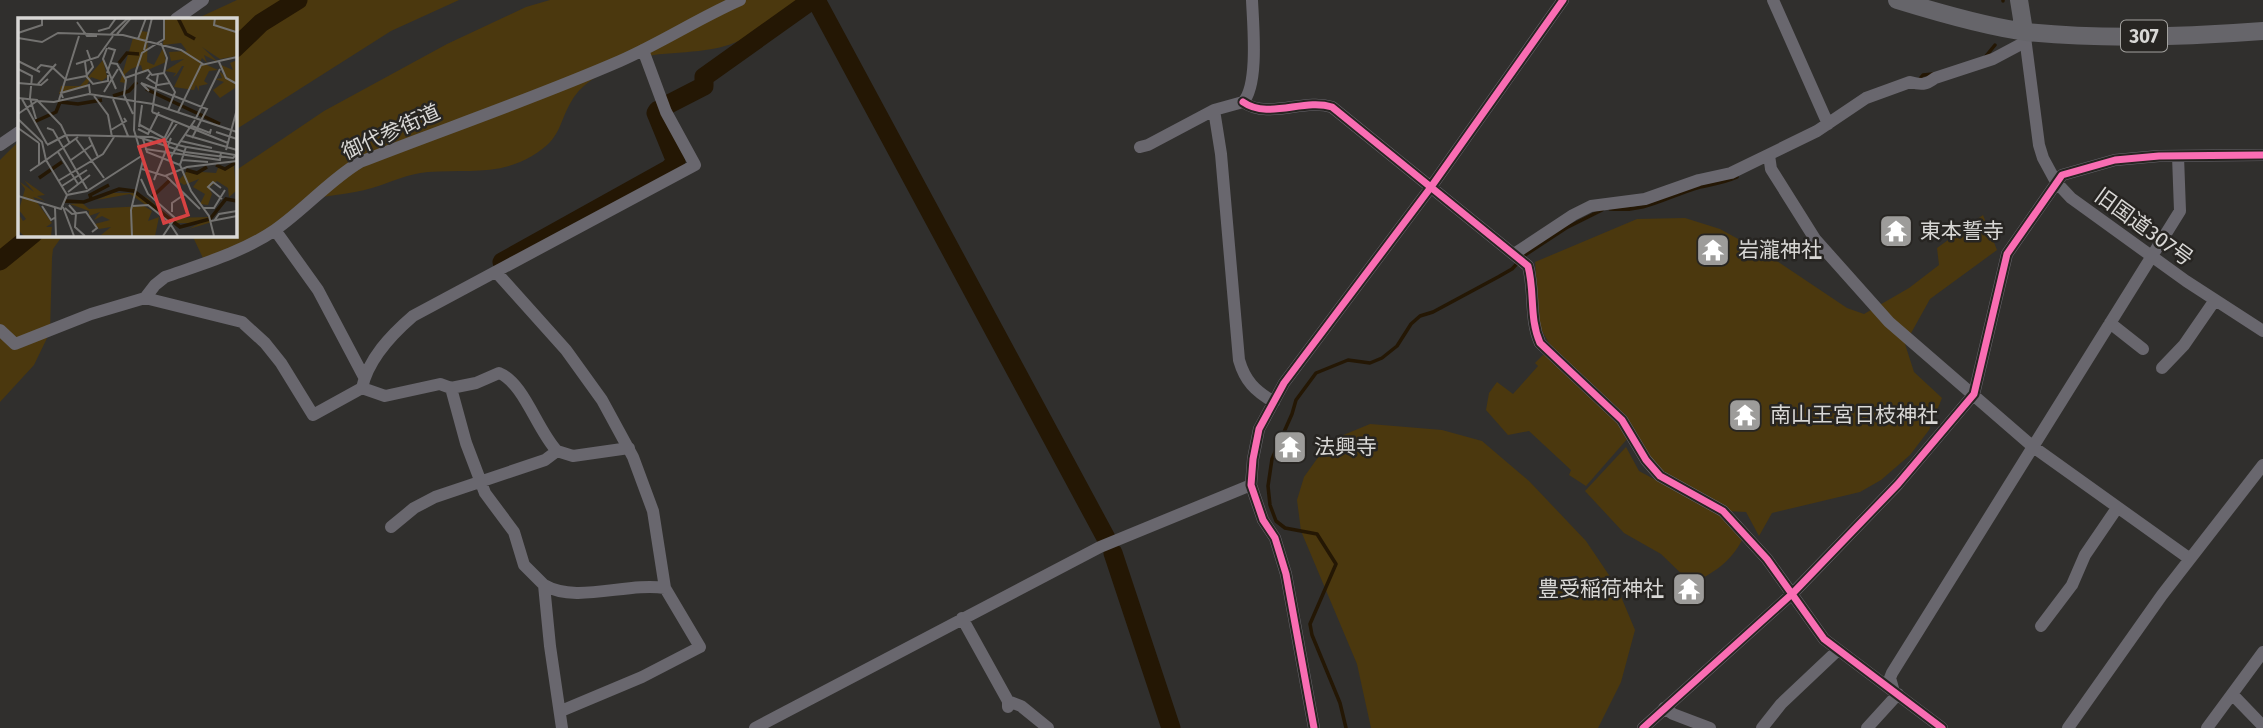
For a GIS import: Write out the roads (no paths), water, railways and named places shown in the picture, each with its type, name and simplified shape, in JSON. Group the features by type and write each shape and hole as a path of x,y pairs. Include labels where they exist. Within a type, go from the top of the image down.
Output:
{"highway":[{"name":"307","path":"1897,0 2025,37 2153,37 2263,31"},
{"path":"2019,0 2025,37"}],"street":[{"path":"177,18 203,0"},
{"name":"御代参街道","path":"0,330 15,344 91,314 145,298 165,277 236,251 275,230 360,162 597,70 643,50 704,16 740,0"},
{"path":"1314,728 1286,574 1275,538 1263,520 1251,485 1256,438 1265,415 1284,383 1431,187 1563,0"},
{"path":"1773,0 1828,124"},
{"path":"1140,147 1214,110 1243,102 1250,91 1255,1"},
{"path":"1519,259 1591,206 1631,202 1699,180 1731,173 1828,124 1866,98 1915,83 1929,82 1993,59 2025,37"},
{"name":"旧国道307号","path":"2025,37 2039,145 2056,182 2079,204 2152,257 2263,331"},
{"path":"145,298 242,322 265,343 281,363 313,415 363,383 383,346 413,316 695,165 667,112 643,50"},
{"path":"1243,102 1250,107 1286,108 1312,103 1332,107 1519,259 1531,280 1535,331 1540,343 1622,419 1646,460 1660,476 1723,511 1767,559 1824,639 1942,728"},
{"path":"1214,110 1239,360 1248,381 1257,392 1274,402"},
{"path":"0,145 18,132"},
{"path":"1769,155 1771,169 1815,239 1889,322 2032,446 2190,559"},
{"path":"1643,728 1793,593 1898,484 1974,394 2007,254 2062,175 2115,160 2263,155"},
{"path":"1896,693 1890,678 1892,673 2180,211 2178,156"},
{"path":"275,230 318,290 363,383 386,397 440,384 452,388 476,383 499,373 519,389 546,440 557,452 573,456 629,449"},
{"path":"497,273 592,382 629,449 653,511 665,588 700,647 642,677 561,711"},
{"path":"2162,368 2184,345 2215,300"},
{"path":"2110,323 2143,349"},
{"path":"452,388 466,443 485,493 514,532 524,565 544,585 570,594 633,587 665,588"},
{"path":"391,527 424,502 545,460 557,452"},
{"path":"2068,728 2162,595 2263,465"},
{"path":"755,728 1100,547 1251,485"},
{"path":"2041,626 2072,586 2085,555 2117,508"},
{"path":"544,585 562,728"},
{"path":"962,618 1008,704 1021,706 1048,728"},
{"path":"1762,728 1782,704 1837,651"},
{"path":"2207,728 2263,652"},
{"path":"1867,728 1896,693"},
{"path":"2232,694 2263,726"},
{"path":"1664,708 1710,728"}],"waterway":[{"path":"236,47 261,23 298,0"},
{"path":"667,105 704,86 704,77 812,0"},
{"path":"816,0 1106,538"},
{"path":"1986,56 1995,45"},
{"path":"1918,81 1923,75 1933,74"},
{"path":"502,262 669,169 676,162 656,113 658,110"},
{"path":"1610,209 1646,206 1737,177"},
{"path":"1346,728 1340,703 1310,624 1336,564 1317,534 1285,528 1276,521 1270,505 1268,486 1272,459 1296,400 1316,373 1348,360 1370,363 1382,358 1397,346 1411,324 1420,316 1433,312 1512,269 1525,255 1566,228 1602,210"},
{"path":"0,261 31,236"},
{"path":"1113,553 1171,728"}],"place":[{"name":"東本誓寺","path":"1896,231"},
{"name":"岩瀧神社","path":"1713,250"},
{"name":"南山王宮日枝神社","path":"1745,415"},
{"name":"法興寺","path":"1290,447"},
{"name":"豊受稲荷神社","path":"1689,589"}]}
